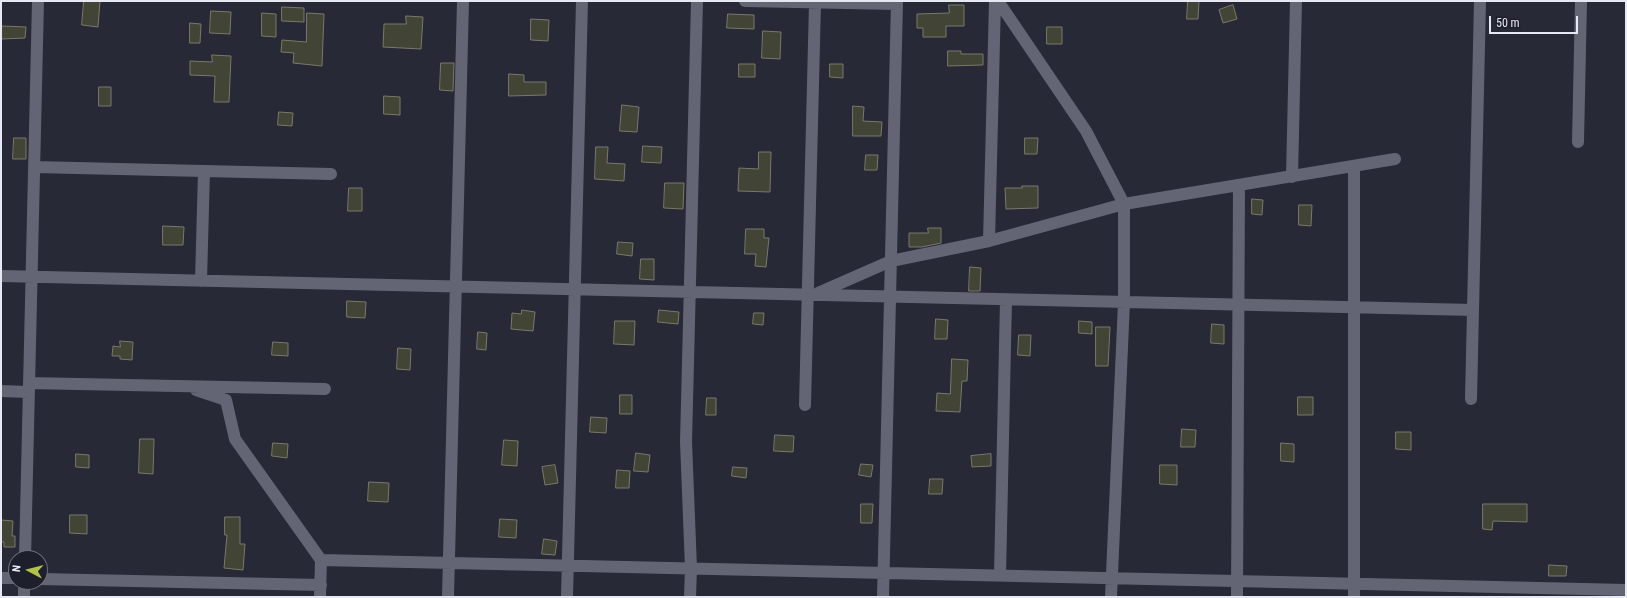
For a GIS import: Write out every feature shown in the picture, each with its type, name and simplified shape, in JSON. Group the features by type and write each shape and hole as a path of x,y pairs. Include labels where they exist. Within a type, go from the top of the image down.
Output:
{"street":[{"path":"24,550 38,1"},
{"path":"448,597 463,1"},
{"path":"567,597 582,1"},
{"path":"690,597 691,568 686,442 697,1"},
{"path":"746,1 897,3 883,597"},
{"path":"989,241 995,1"},
{"path":"998,1 1086,131 1124,204 1124,302 1111,597"},
{"path":"1292,177 1296,1"},
{"path":"1470,399 1480,1"},
{"path":"1578,142 1581,1"},
{"path":"805,405 811,295 815,3"},
{"path":"811,295 891,261 989,241 1124,204 1395,159"},
{"path":"1354,166 1354,597"},
{"path":"34,167 331,174"},
{"path":"201,281 204,171"},
{"path":"1237,597 1239,185"},
{"path":"1,276 1473,310"},
{"path":"1000,576 1006,300"},
{"path":"48,579 320,591 321,560 235,439 226,400 184,386"},
{"path":"1,391 29,387 184,386 325,390"},
{"path":"321,560 1626,590"}],"building":[{"path":"84,1 100,1 98,27 82,25"},
{"path":"1188,1 1199,1 1198,19 1187,19"},
{"path":"949,5 964,5 964,26 946,26 946,37 923,37 923,28 917,28 917,14 949,13"},
{"path":"1233,5 1237,19 1223,23 1219,10"},
{"path":"282,7 304,8 304,22 282,21"},
{"path":"211,11 231,12 230,34 210,33"},
{"path":"262,13 276,14 276,37 262,36"},
{"path":"307,13 324,14 322,66 293,63 294,53 281,52 282,40 306,42"},
{"path":"728,14 754,15 754,29 727,28"},
{"path":"406,16 423,17 421,49 383,47 384,24 406,24"},
{"path":"531,19 549,20 548,41 531,40"},
{"path":"190,23 201,24 200,43 190,43"},
{"path":"2,26 26,27 25,38 2,39"},
{"path":"1047,27 1062,27 1062,44 1047,44"},
{"path":"763,31 781,32 780,59 762,58"},
{"path":"948,51 961,51 961,54 983,54 983,65 948,66"},
{"path":"212,55 231,56 229,102 214,102 215,76 190,75 190,61 212,62"},
{"path":"441,63 454,63 453,91 440,90"},
{"path":"739,64 755,64 755,77 739,77"},
{"path":"830,64 843,64 843,78 830,77"},
{"path":"509,74 524,75 524,82 546,82 546,95 509,96"},
{"path":"99,87 111,87 111,106 99,106"},
{"path":"384,96 400,97 400,115 384,114"},
{"path":"622,105 639,107 637,132 620,131"},
{"path":"853,106 864,107 863,121 882,122 881,136 853,136"},
{"path":"279,112 293,113 292,126 278,125"},
{"path":"14,138 26,138 26,159 13,159"},
{"path":"1025,138 1038,138 1037,154 1025,154"},
{"path":"643,146 662,147 661,163 642,162"},
{"path":"596,147 608,147 607,163 625,164 624,181 595,179"},
{"path":"759,152 771,152 770,192 738,191 739,168 758,169"},
{"path":"866,155 878,155 877,170 865,170"},
{"path":"665,183 684,183 683,209 664,208"},
{"path":"1022,186 1038,186 1038,208 1006,209 1005,188 1022,188"},
{"path":"349,188 362,188 362,211 348,211"},
{"path":"1252,199 1263,200 1262,215 1252,214"},
{"path":"1299,205 1312,205 1311,226 1299,225"},
{"path":"163,226 184,227 183,245 163,245"},
{"path":"928,228 941,228 941,243 922,247 909,247 909,233 928,233"},
{"path":"746,229 764,229 764,238 769,238 766,267 755,266 756,254 745,254"},
{"path":"618,242 633,243 632,256 617,254"},
{"path":"641,259 654,259 654,280 640,279"},
{"path":"970,267 981,268 980,291 969,291"},
{"path":"347,301 366,302 365,318 347,317"},
{"path":"522,310 535,312 533,331 511,329 512,313 521,314"},
{"path":"659,310 679,312 678,324 658,322"},
{"path":"754,313 764,313 763,325 753,324"},
{"path":"936,319 948,320 947,339 935,339"},
{"path":"615,321 635,321 634,345 614,344"},
{"path":"1079,321 1092,322 1092,334 1079,333"},
{"path":"1212,324 1224,325 1224,344 1211,343"},
{"path":"1096,327 1110,327 1108,366 1096,366"},
{"path":"478,332 487,333 486,350 477,349"},
{"path":"1019,335 1031,335 1030,356 1018,355"},
{"path":"120,341 133,342 132,360 120,359 120,356 112,356 113,346 120,347"},
{"path":"273,342 288,343 288,356 272,355"},
{"path":"398,348 411,349 410,370 397,369"},
{"path":"952,359 968,360 967,381 962,381 960,412 936,411 937,393 950,394"},
{"path":"620,395 632,395 632,414 620,414"},
{"path":"1298,397 1313,397 1313,415 1298,415"},
{"path":"707,398 716,398 716,415 706,415"},
{"path":"591,417 607,418 606,433 590,432"},
{"path":"1182,429 1196,430 1195,447 1181,447"},
{"path":"1396,432 1411,432 1411,450 1396,449"},
{"path":"775,435 794,436 793,452 774,451"},
{"path":"140,439 154,439 153,474 139,473"},
{"path":"504,440 518,441 517,466 502,465"},
{"path":"273,443 288,444 287,458 272,456"},
{"path":"1281,443 1294,444 1294,462 1281,461"},
{"path":"636,453 650,455 648,472 634,471"},
{"path":"76,454 89,455 89,468 76,467"},
{"path":"991,454 991,466 972,467 971,456"},
{"path":"861,464 873,465 871,477 859,475"},
{"path":"555,465 558,483 545,485 542,467"},
{"path":"1160,465 1177,465 1177,485 1160,484"},
{"path":"733,467 747,468 746,478 732,476"},
{"path":"617,470 630,471 629,488 616,488"},
{"path":"930,479 943,479 942,494 929,494"},
{"path":"369,482 389,483 388,502 368,501"},
{"path":"861,504 873,504 872,523 861,523"},
{"path":"1483,504 1527,504 1527,522 1493,521 1492,530 1483,529"},
{"path":"70,515 87,515 87,534 70,533"},
{"path":"225,517 240,517 240,544 245,544 243,570 224,568 227,535 225,535"},
{"path":"500,519 517,520 516,538 499,537"},
{"path":"1,520 13,521 12,536 15,536 15,547 4,547 4,542 1,542"},
{"path":"544,539 557,541 555,555 542,554"},
{"path":"1549,565 1567,566 1566,576 1549,576"}]}
